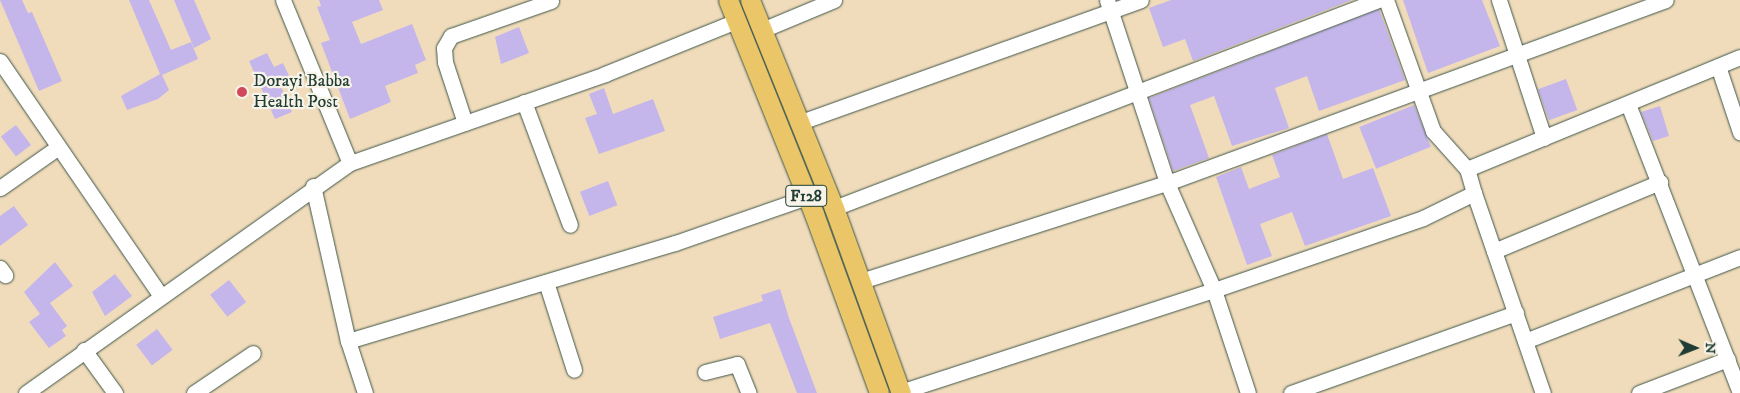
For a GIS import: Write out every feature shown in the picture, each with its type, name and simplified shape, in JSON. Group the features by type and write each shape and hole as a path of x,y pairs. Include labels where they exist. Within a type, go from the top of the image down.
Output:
{"main road":[{"name":"F128","path":"728,0 806,197 879,393"},
{"name":"F128","path":"750,0 798,123 834,208 900,393"}],"street":[{"path":"283,0 350,163"},
{"path":"798,123 1108,6 1141,0"},
{"path":"834,208 1378,0"},
{"path":"1386,0 1433,131 1467,169 1542,393"},
{"path":"1498,0 1519,53 1544,138"},
{"path":"861,281 1167,183 1666,0"},
{"path":"465,123 445,62 444,48 451,36 551,1"},
{"path":"762,30 824,2"},
{"path":"1108,6 1167,183 1214,290 1248,393"},
{"path":"26,393 313,186 350,163 524,102 736,21"},
{"path":"1467,169 1740,57"},
{"path":"0,61 57,148 160,295"},
{"path":"1718,66 1740,132"},
{"path":"524,102 570,225"},
{"path":"1628,104 1697,274 1740,393"},
{"path":"0,188 57,148"},
{"path":"1494,251 1660,182"},
{"path":"313,186 348,341 365,393"},
{"path":"900,393 1214,290 1423,218 1474,193"},
{"path":"348,341 546,282 806,197"},
{"path":"1525,341 1740,257"},
{"path":"546,282 574,370"},
{"path":"1291,393 1516,313"},
{"path":"84,350 115,393"},
{"path":"194,393 253,353"},
{"path":"1639,393 1728,359"},
{"path":"705,372 738,364 749,393"}],"building":[{"path":"0,0 22,0 28,13 32,12 62,81 39,91"},
{"path":"129,0 149,0 171,50 191,42 198,59 162,75 169,90 158,99 127,110 121,96 160,74"},
{"path":"174,0 194,0 211,39 194,48"},
{"path":"319,0 379,0 383,10 352,22 361,44 412,24 426,60 415,65 418,73 385,86 391,102 350,119 321,43 330,40 317,7 321,6"},
{"path":"1171,0 1352,0 1193,61 1185,39 1163,47 1149,8"},
{"path":"1403,0 1482,0 1500,46 1428,73"},
{"path":"1379,9 1405,80 1319,111 1307,76 1275,88 1289,128 1232,146 1214,96 1190,105 1209,158 1173,171 1149,98"},
{"path":"519,27 529,53 501,64 495,37"},
{"path":"267,53 274,67 283,63 292,82 281,87 292,112 275,119 249,61"},
{"path":"1566,79 1577,110 1549,120 1538,89"},
{"path":"604,88 613,114 653,99 665,131 599,154 585,118 597,114 589,94"},
{"path":"1414,105 1431,147 1376,169 1359,127"},
{"path":"1660,106 1669,136 1653,141 1641,112"},
{"path":"16,125 31,145 16,156 1,136"},
{"path":"1327,134 1343,179 1373,168 1391,216 1305,246 1292,212 1260,224 1272,256 1247,265 1216,177 1241,167 1249,189 1280,177 1272,155"},
{"path":"608,181 617,205 589,216 580,192"},
{"path":"14,206 28,225 0,246 0,216"},
{"path":"55,262 73,286 50,303 67,326 62,330 66,336 49,348 29,322 40,314 24,292"},
{"path":"115,274 132,296 105,316 92,292"},
{"path":"229,280 246,302 227,317 210,295"},
{"path":"780,289 817,393 797,393 770,323 720,339 713,317 763,301 761,295"},
{"path":"157,329 173,350 152,365 136,345"}],"place":[{"name":"Dorayi Babba Health Post","path":"242,92"}]}
